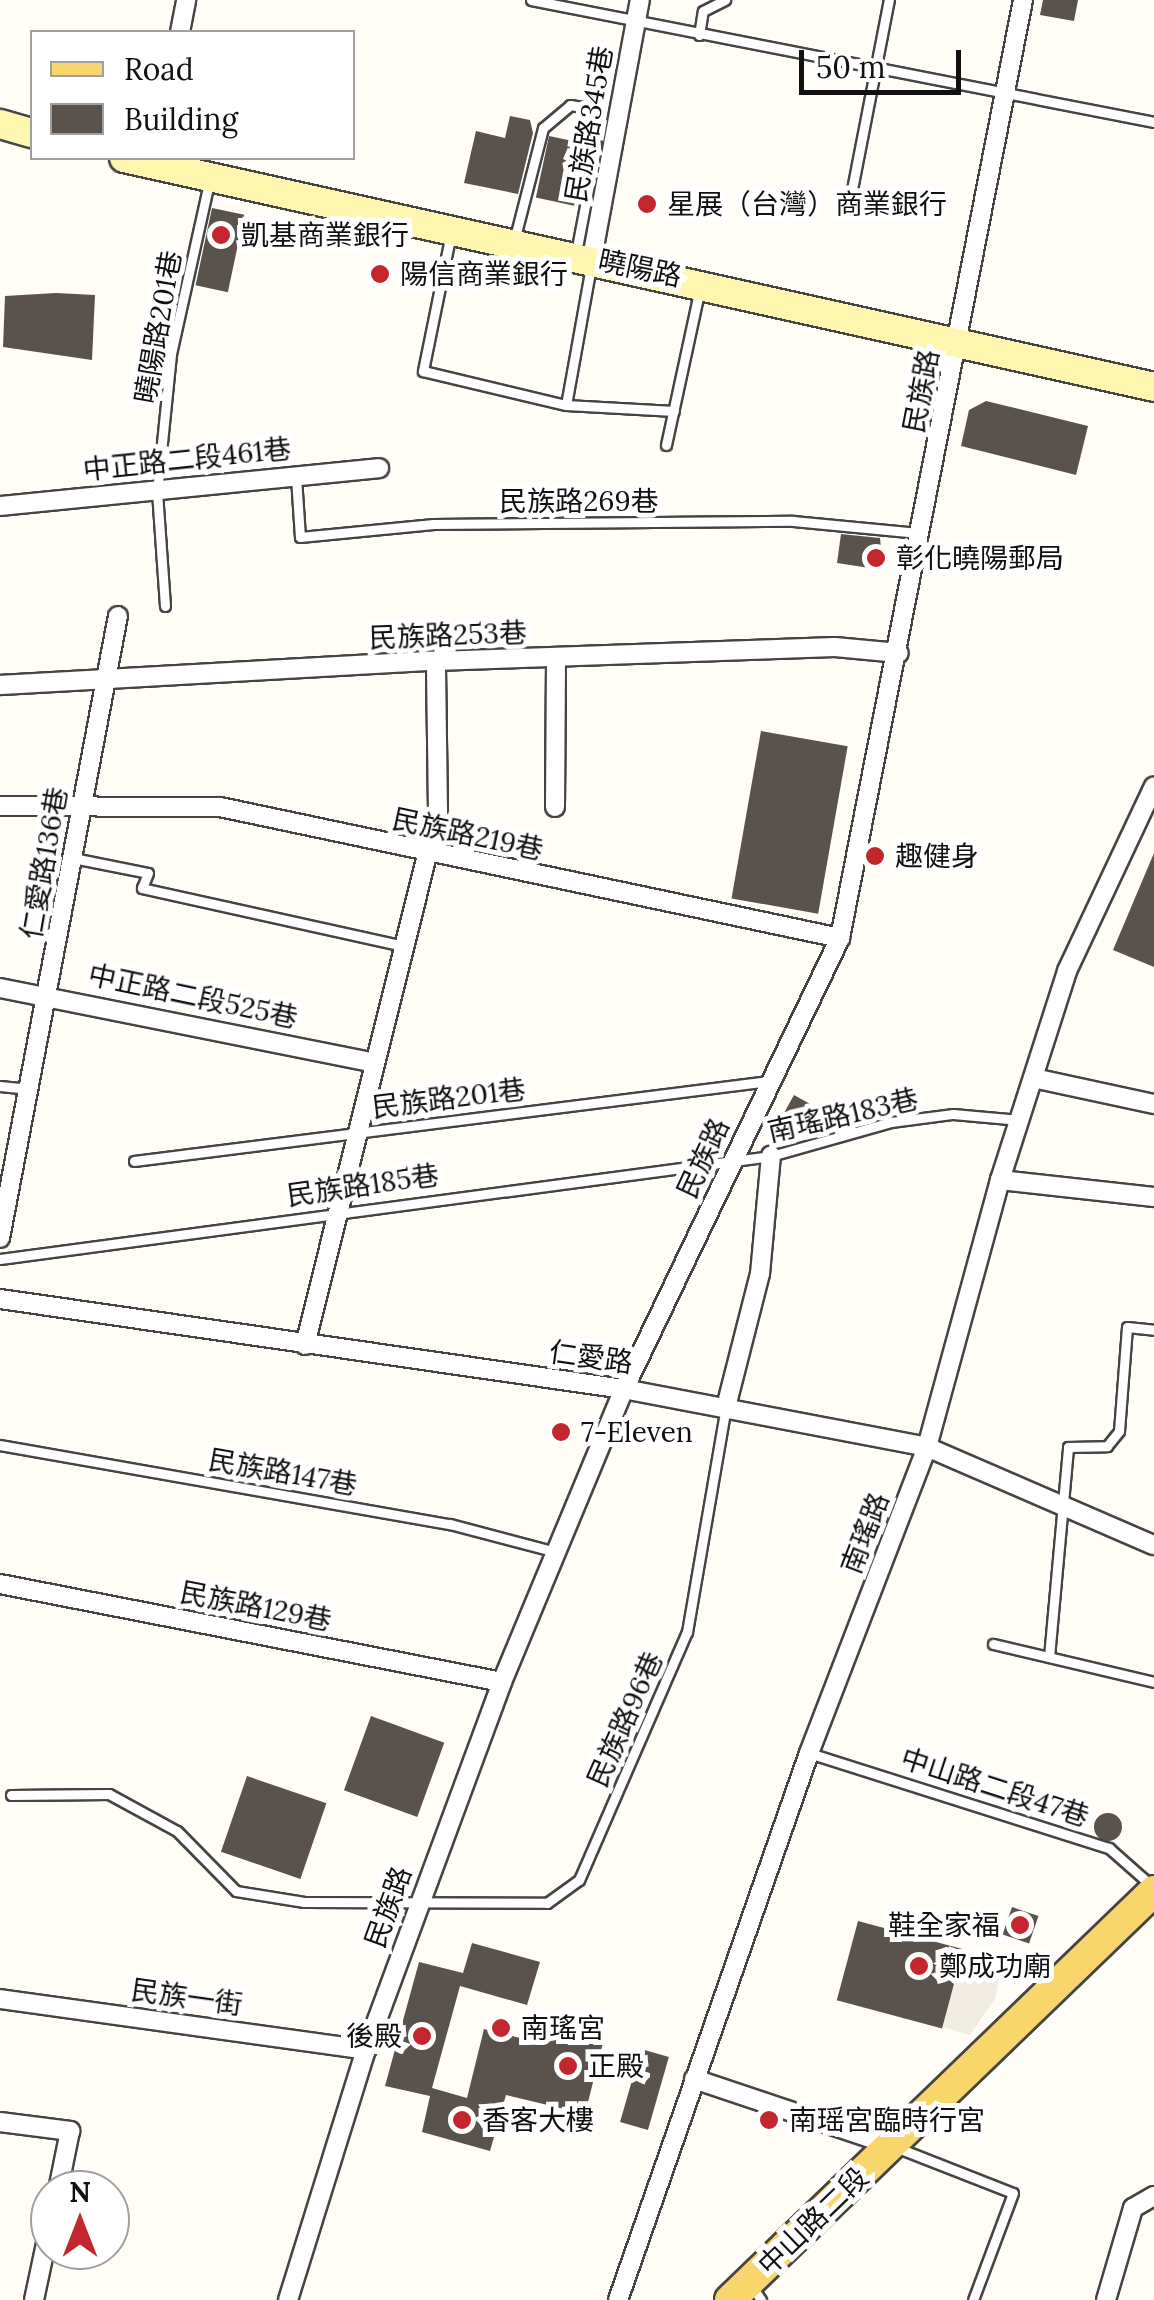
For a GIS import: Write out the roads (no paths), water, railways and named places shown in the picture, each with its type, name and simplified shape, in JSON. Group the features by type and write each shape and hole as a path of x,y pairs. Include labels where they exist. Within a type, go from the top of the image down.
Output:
{"main road":[{"name":"中山路二段","path":"746,2294 891,2145 1154,1890"}],"street":[{"path":"180,30 186,0"},
{"name":"民族路345巷","path":"584,257 640,0"},
{"name":"民族路","path":"288,2300 366,2050 502,1682 624,1389 840,938 899,653 1023,0"},
{"path":"0,124 30,132"},
{"name":"曉陽路","path":"157,162 210,178 959,338 1154,387"},
{"name":"中正路二段461巷","path":"0,506 379,468"},
{"name":"仁愛路136巷","path":"0,1238 118,616"},
{"name":"民族路253巷","path":"0,685 436,661 835,647 899,653"},
{"path":"555,807 556,658"},
{"path":"304,1345 438,811 436,661"},
{"name":"南瑤路","path":"618,2300 809,1754 928,1447 1000,1180 1038,1080 1068,971 1154,786"},
{"name":"民族路219巷","path":"0,806 84,801 220,807 840,938"},
{"name":"中正路二段525巷","path":"0,988 48,993 374,1063"},
{"path":"1038,1080 1154,1104"},
{"path":"726,1407 760,1274 771,1156"},
{"path":"1000,1180 1154,1198"},
{"name":"仁愛路","path":"0,1299 624,1389 928,1447 1154,1546"},
{"name":"民族路129巷","path":"0,1584 502,1682"},
{"name":"民族一街","path":"0,1999 366,2050"},
{"path":"694,2080 891,2145"},
{"path":"0,2122 70,2131 62,2170"},
{"path":"1106,2300 1133,2208 1154,2196"},
{"path":"34,2300 40,2270"}],"lane":[{"path":"531,0 1005,97 1154,122"},
{"path":"698,35 702,10 725,0"},
{"path":"848,210 889,0"},
{"path":"514,242 543,128 570,105 589,108 596,148 566,405"},
{"name":"曉陽路201巷","path":"164,606 156,492 171,354 210,178"},
{"path":"452,230 424,371 566,405 674,410"},
{"path":"666,445 701,281"},
{"name":"民族路269巷","path":"295,475 300,538 433,524 753,522 921,533"},
{"path":"73,858 148,872 142,888 403,946"},
{"name":"民族路201巷","path":"134,1160 769,1081"},
{"path":"0,1086 28,1089"},
{"name":"南瑤路183巷","path":"732,1160 771,1156 892,1122 953,1114 1022,1120"},
{"name":"民族路185巷","path":"0,1259 338,1210 732,1160"},
{"path":"1049,1657 1068,1447 1107,1446 1119,1431 1127,1326 1154,1330"},
{"name":"民族路96巷","path":"10,1796 109,1794 176,1830 236,1892 304,1902 548,1903 579,1880 696,1603 726,1407"},
{"name":"民族路147巷","path":"0,1445 450,1524 556,1552"},
{"path":"992,1644 1154,1682"},
{"name":"中山路二段47巷","path":"809,1754 1109,1848 1154,1890"},
{"path":"891,2145 1013,2193 972,2300"}],"place":[{"name":"星展（台灣）商業銀行","path":"647,204"},
{"name":"凱基商業銀行","path":"221,235"},
{"name":"陽信商業銀行","path":"380,274"},
{"name":"彰化曉陽郵局","path":"876,558"},
{"name":"趣健身","path":"875,856"},
{"name":"7-Eleven","path":"561,1432"},
{"name":"鞋全家福","path":"1020,1925"},
{"name":"鄭成功廟","path":"919,1966"},
{"name":"南瑤宮","path":"501,2028"},
{"name":"後殿","path":"422,2036"},
{"name":"正殿","path":"568,2066"},
{"name":"香客大樓","path":"462,2120"},
{"name":"南瑶宮臨時行宮","path":"769,2120"}]}
